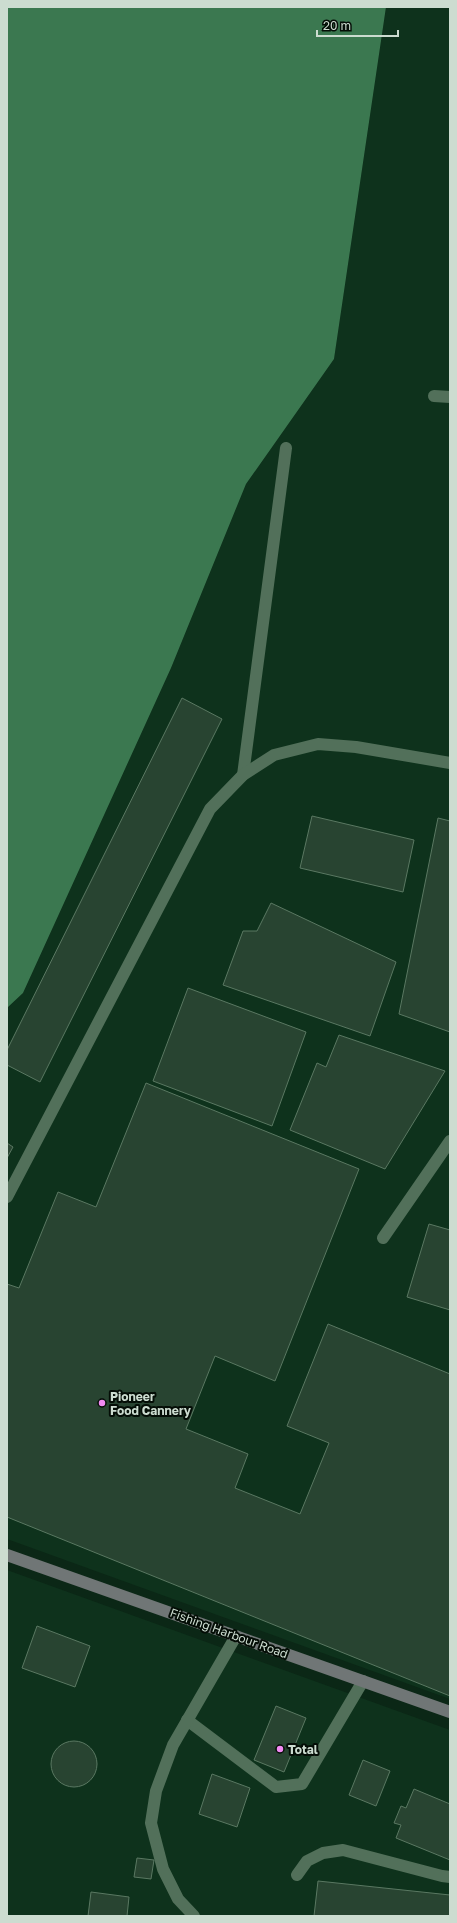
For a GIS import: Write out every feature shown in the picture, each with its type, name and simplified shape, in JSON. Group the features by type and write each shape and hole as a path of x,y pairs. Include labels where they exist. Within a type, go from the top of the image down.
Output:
{"street":[{"name":"Fishing Harbour Road","path":"7,1555 450,1712"}],"lane":[{"path":"434,396 450,397"},
{"path":"244,775 286,448"},
{"path":"7,1197 210,809 244,775 274,755 318,744 356,747 450,763"},
{"path":"383,1238 450,1141"},
{"path":"194,1916 178,1899 163,1869 151,1823 156,1791 173,1745 236,1636"},
{"path":"188,1720 276,1787 302,1784 363,1681"},
{"path":"297,1875 307,1861 323,1853 343,1850 450,1877"}],"shaded area":[{"path":"7,7 386,7 334,359 246,484 171,668 23,993 7,1008"},
{"path":"386,7 450,7 450,1699 7,1539 7,1008 23,993 171,668 246,484 334,359"},
{"path":"7,1570 450,1730 450,1916 7,1916"}],"building":[{"path":"182,698 222,719 40,1082 7,1065 7,1050"},
{"path":"312,816 414,840 403,892 300,868"},
{"path":"438,818 450,821 450,1032 399,1014"},
{"path":"271,903 396,962 370,1036 223,985 243,931 257,931"},
{"path":"188,988 306,1032 272,1126 153,1081"},
{"path":"339,1035 445,1071 385,1169 290,1130 317,1063 326,1067"},
{"name":"Pioneer Food Cannery","path":"146,1083 359,1169 275,1381 215,1356 186,1429 248,1454 235,1488 300,1514 329,1443 287,1426 328,1324 450,1374 450,1696 7,1517 7,1284 19,1288 58,1192 96,1207"},
{"path":"7,1143 13,1147 7,1158"},
{"path":"429,1224 450,1230 450,1310 407,1297"},
{"path":"37,1626 90,1646 75,1687 22,1668"},
{"path":"276,1706 306,1718 284,1772 254,1760"},
{"path":"79,1741 83,1742 93,1751 96,1755 96,1773 87,1783 79,1787 69,1787 61,1783 52,1773 51,1759 55,1751 65,1742"},
{"path":"363,1760 390,1771 376,1806 349,1795"},
{"path":"212,1774 250,1788 237,1827 199,1814"},
{"path":"414,1789 450,1804 450,1860 396,1838 401,1825 394,1823 401,1806 406,1808"},
{"path":"137,1858 154,1860 151,1879 134,1877"},
{"path":"318,1881 450,1895 450,1916 314,1916"},
{"path":"91,1892 129,1897 127,1916 88,1916"}],"place":[{"name":"Pioneer Food Cannery","path":"102,1403"},
{"name":"Total","path":"280,1749"}]}
